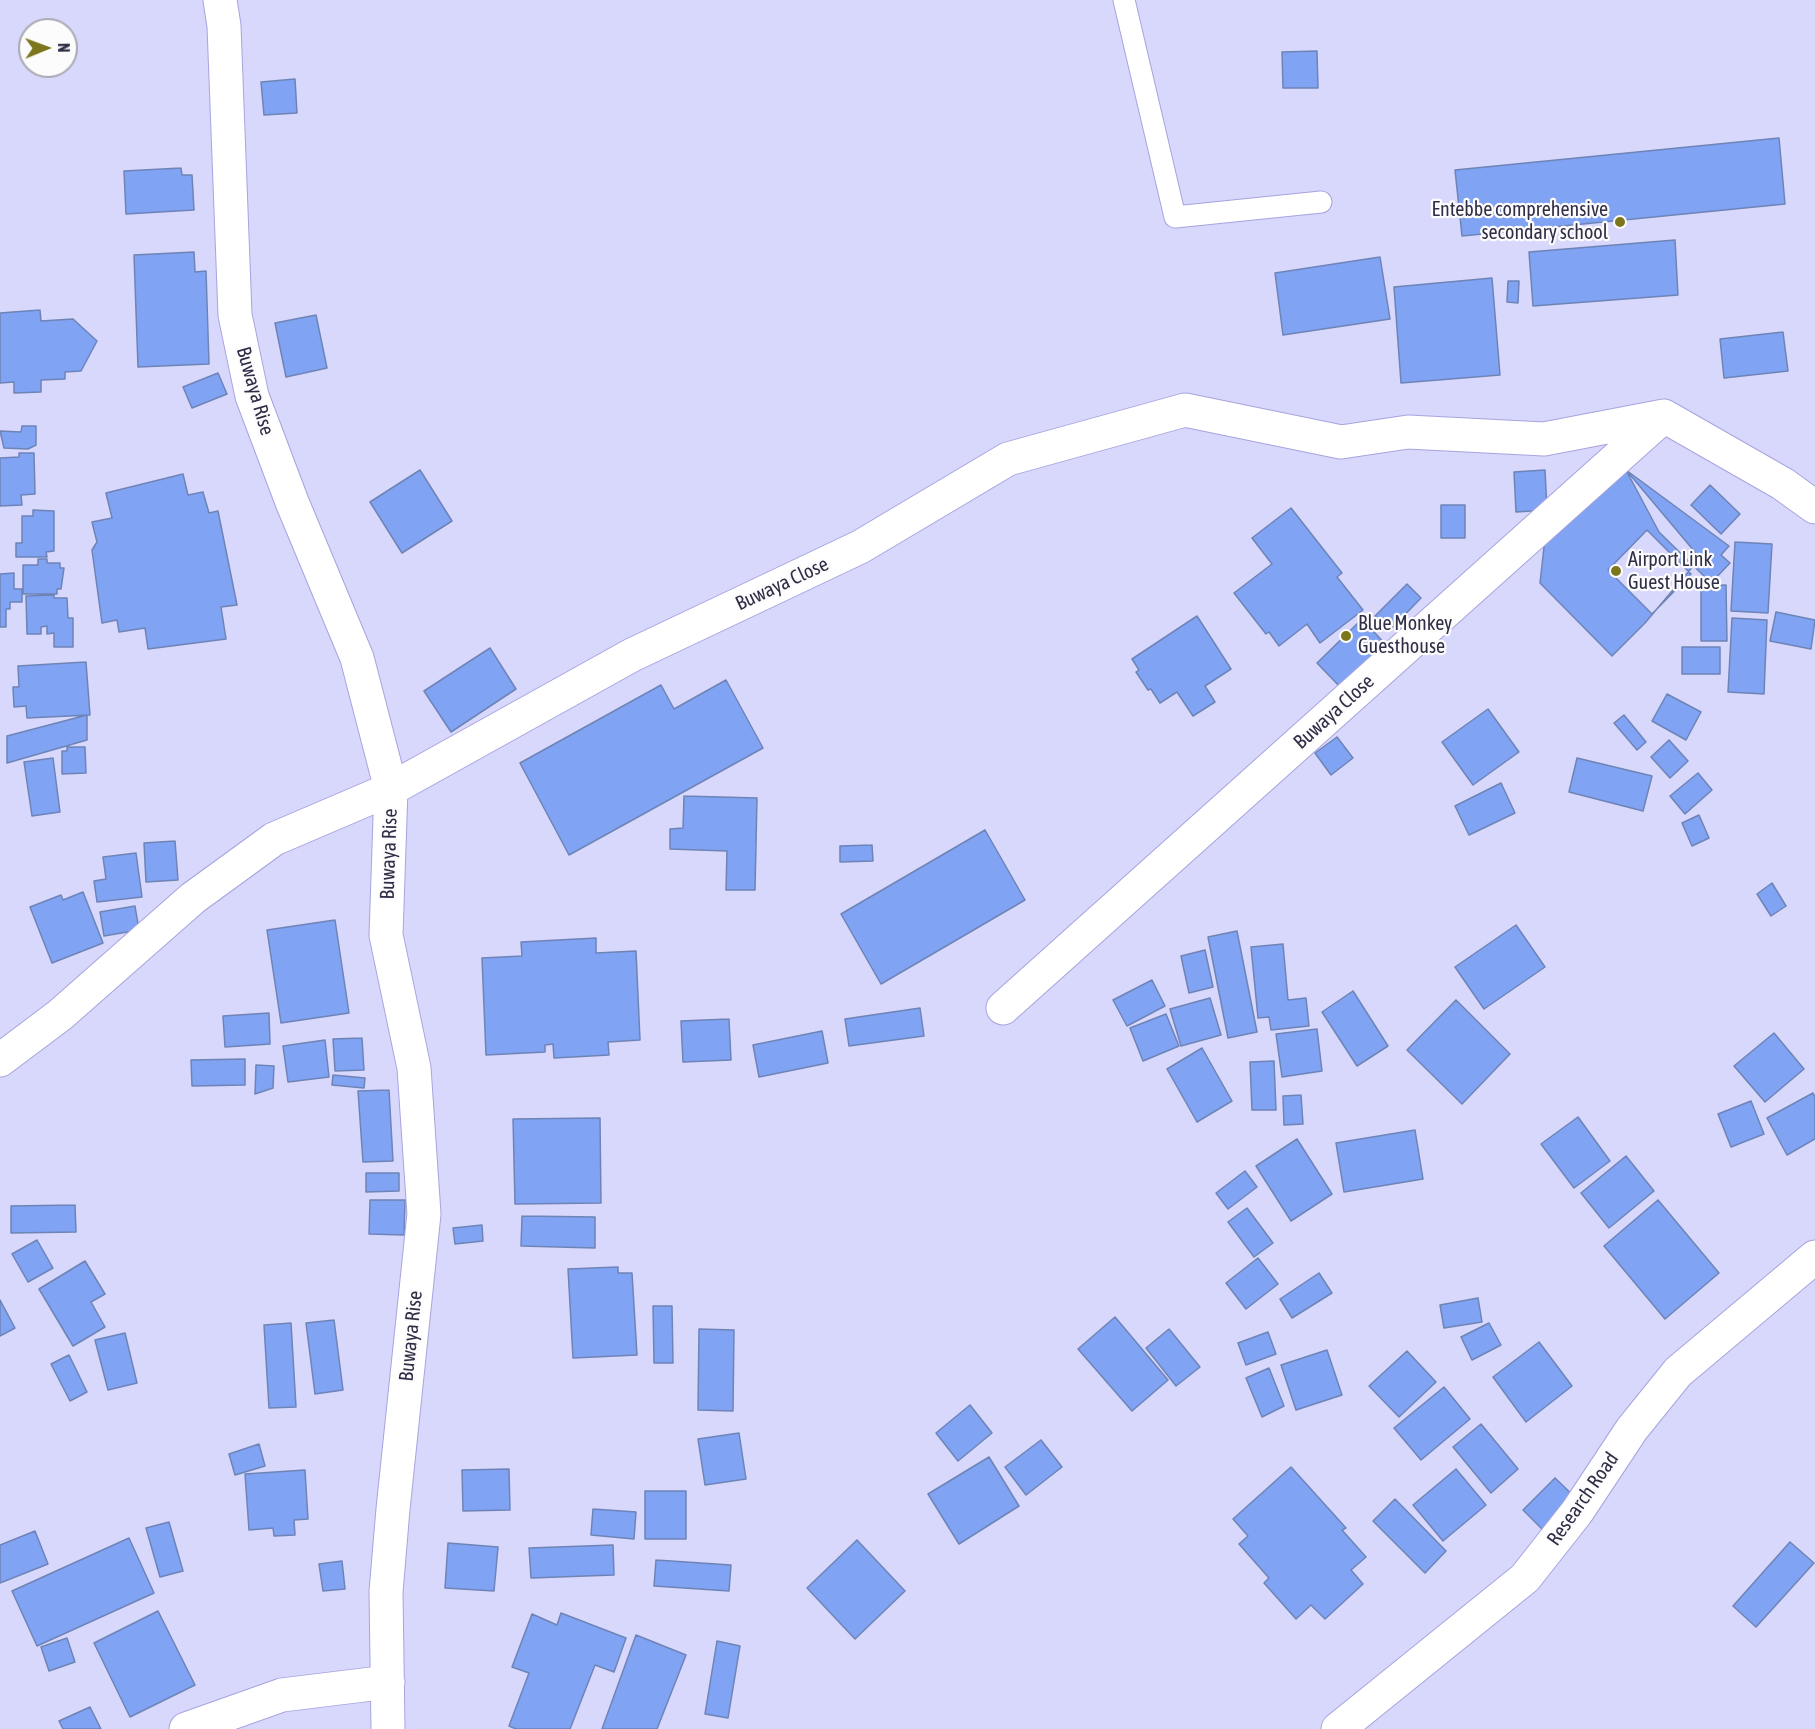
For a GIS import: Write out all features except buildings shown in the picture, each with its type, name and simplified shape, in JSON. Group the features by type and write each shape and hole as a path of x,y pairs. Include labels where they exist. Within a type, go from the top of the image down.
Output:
{"street":[{"name":"Buwaya Rise","path":"220,0 224,26 235,315 252,396 292,502 357,658 391,789 386,934 414,1068 424,1214 393,1509 387,1592 388,1729"},
{"name":"Buwaya Close","path":"0,1060 60,1015 193,898 274,838 391,789 632,655 860,547 1008,459 1185,410 1341,442 1408,432 1544,439 1664,416"},
{"name":"Buwaya Close","path":"1003,1008 1664,416"},
{"path":"1664,416 1783,484 1815,507"},
{"name":"Research Road","path":"1338,1729 1525,1578 1577,1512 1632,1429 1678,1372 1815,1257"},
{"path":"186,1729 282,1695 388,1682"}],"lane":[{"path":"1124,0 1175,217 1322,202"}],"place":[{"name":"Entebbe comprehensive secondary school","path":"1620,222"},
{"name":"Airport Link Guest House","path":"1616,571"},
{"name":"Blue Monkey Guesthouse","path":"1346,636"}]}
